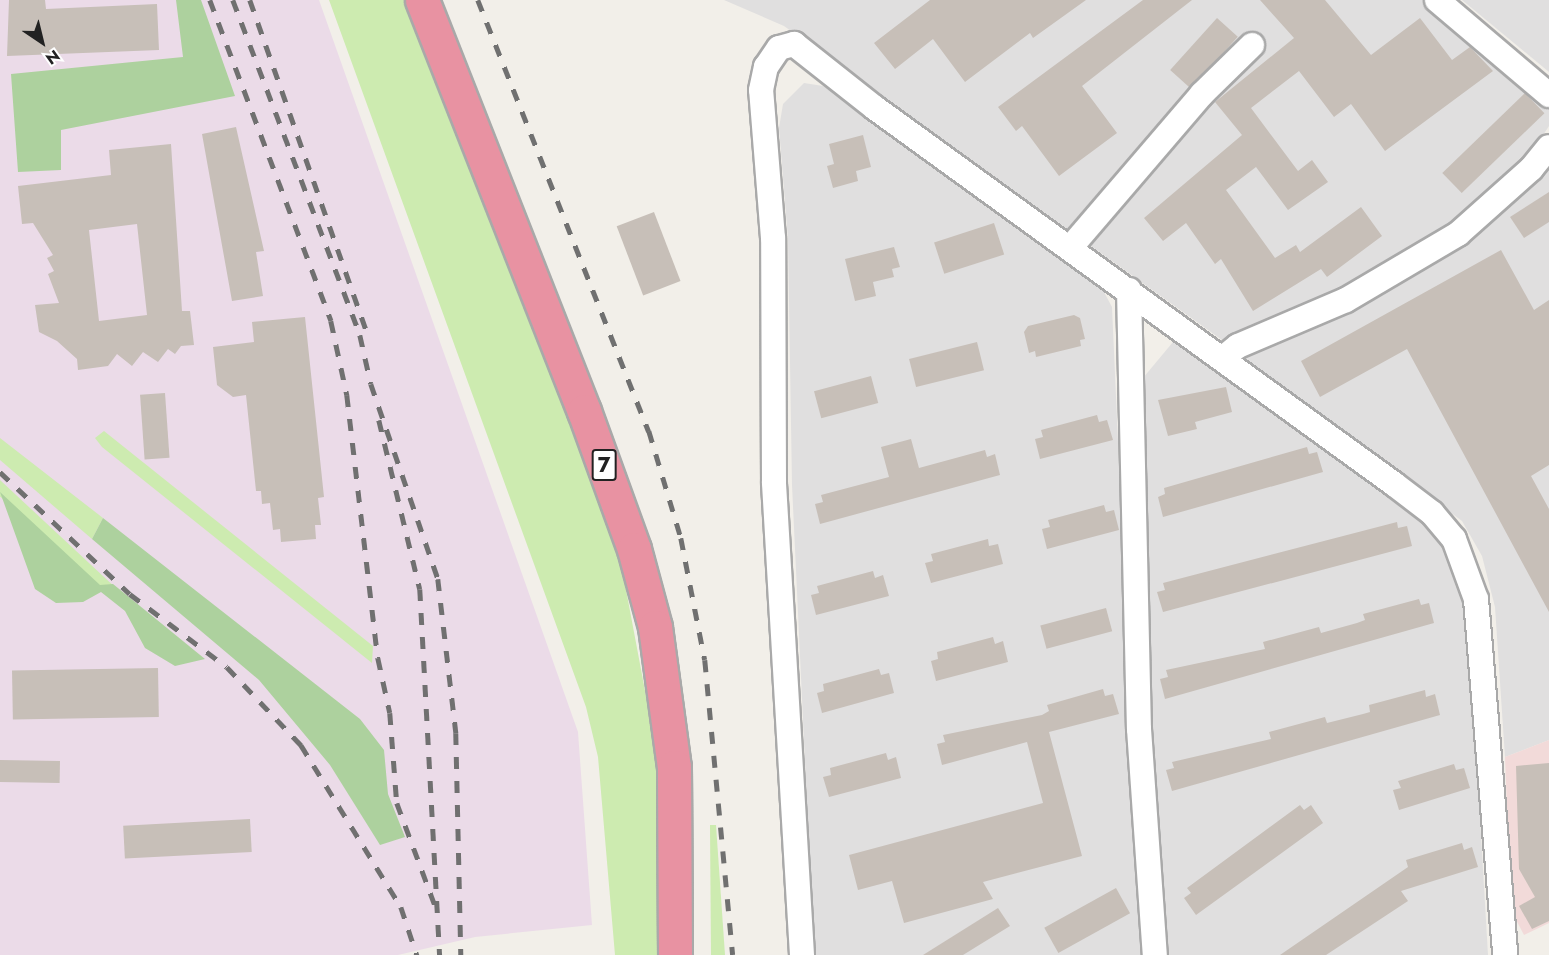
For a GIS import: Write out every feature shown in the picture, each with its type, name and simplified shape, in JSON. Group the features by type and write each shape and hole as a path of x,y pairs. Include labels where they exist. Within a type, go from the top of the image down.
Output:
{"highway":[{"name":"7","path":"422,0 584,411 634,549 655,627 674,767 675,955"}],"street":[{"path":"1437,0 1549,95"},
{"path":"802,955 774,482 773,238 761,90 766,67 779,48 794,44 1070,248 1223,357 1432,513 1466,563 1476,599 1485,674 1505,955"},
{"path":"1070,248 1202,94 1252,45"},
{"path":"1223,357 1238,346 1346,300 1458,234 1522,177 1549,147"},
{"path":"1129,290 1139,729 1155,955"}],"shaded area":[{"path":"0,0 319,0 578,732 592,925 475,937 398,955 0,955"},
{"path":"724,0 1425,0 1549,107 1549,126 1526,161 1453,228 1341,294 1222,340 784,26"},
{"path":"1462,0 1549,0 1549,72"},
{"path":"804,83 823,86 845,100 1098,281 1112,307 1141,955 814,955 792,485 788,239 779,128 783,104"},
{"path":"1549,166 1549,740 1505,757 1495,607 1482,556 1462,521 1243,357 1350,311 1410,279 1464,241"},
{"path":"1173,342 1185,344 1427,518 1447,544 1467,596 1488,955 1169,955 1155,793 1142,399 1143,378"},
{"path":"1549,740 1549,923 1524,935 1511,910 1505,757"}],"green space":[{"path":"176,0 201,0 235,96 61,130 61,170 18,172 11,74 183,57"},
{"path":"329,0 404,0 600,500 624,579 659,765 658,955 615,955 598,757 586,707"},
{"path":"104,431 373,646 372,663 102,447 95,438"},
{"path":"0,438 103,518 92,539 0,460"},
{"path":"0,480 113,585 104,594 0,496"},
{"path":"0,492 100,585 113,584 205,659 175,666 145,648 125,611 101,592 83,602 56,603 35,589"},
{"path":"103,518 360,719 384,750 388,794 405,837 380,845 330,765 259,680 92,539"},
{"path":"710,825 716,825 725,955 711,955"}],"building":[{"path":"9,0 45,0 46,9 157,4 159,50 7,56"},
{"path":"930,0 1086,0 1033,38 1030,33 965,82 933,39 895,69 874,43"},
{"path":"1143,0 1192,0 1082,86 1117,133 1059,176 1022,126 1016,131 998,107"},
{"path":"1260,0 1325,0 1371,55 1420,18 1452,60 1470,47 1493,71 1385,151 1351,104 1334,117 1299,71 1251,108 1298,171 1312,160 1328,182 1288,210 1256,167 1226,190 1275,258 1296,245 1300,252 1361,207 1382,236 1327,277 1321,269 1253,311 1221,259 1215,264 1186,223 1163,241 1144,218 1242,135 1215,102 1294,38"},
{"path":"1217,18 1238,37 1191,89 1170,70"},
{"path":"1525,93 1544,113 1462,193 1442,173"},
{"path":"236,127 264,251 256,252 263,296 232,301 202,134"},
{"path":"863,135 871,167 856,171 858,181 833,188 827,166 834,164 829,144"},
{"path":"171,144 182,311 190,311 194,345 181,346 175,354 168,349 158,362 143,352 132,366 117,354 108,366 78,370 77,359 57,341 39,332 35,305 59,303 48,274 54,271 47,258 53,255 33,223 22,224 18,186 111,175 109,150","holes":["137,224 147,315 99,321 89,230"]},
{"path":"1549,192 1549,222 1524,238 1510,217"},
{"path":"654,212 681,281 643,295 617,226"},
{"path":"994,223 1004,254 944,274 934,242"},
{"path":"894,247 900,267 892,269 894,277 873,282 876,296 855,301 845,259"},
{"path":"1501,250 1534,310 1549,300 1549,465 1531,476 1549,509 1549,612 1407,349 1320,397 1301,361"},
{"path":"1074,315 1080,318 1085,339 1080,340 1081,346 1036,357 1035,351 1029,353 1024,332 1028,326"},
{"path":"305,317 324,497 318,498 321,525 315,525 316,539 281,542 280,529 273,530 270,503 262,504 261,491 256,491 246,395 233,397 217,385 213,347 254,342 252,322"},
{"path":"977,342 984,370 916,387 909,359"},
{"path":"871,376 878,403 821,418 814,391"},
{"path":"1226,387 1232,412 1195,422 1197,429 1168,436 1158,400"},
{"path":"165,393 170,458 145,460 140,395"},
{"path":"1097,415 1099,422 1107,420 1113,440 1040,459 1035,439 1043,437 1041,430"},
{"path":"911,439 919,468 985,450 987,457 995,454 1000,475 820,524 815,504 823,502 821,495 889,477 881,447"},
{"path":"1307,447 1309,454 1317,452 1323,472 1163,517 1158,497 1165,494 1164,488"},
{"path":"1104,505 1106,512 1114,510 1119,530 1047,549 1042,529 1050,527 1048,520"},
{"path":"1397,522 1398,528 1407,526 1412,546 1163,612 1157,592 1165,590 1163,583"},
{"path":"988,539 989,546 998,544 1003,564 931,583 925,563 933,561 931,554"},
{"path":"873,571 875,578 883,575 889,596 816,615 811,595 819,593 817,586"},
{"path":"1419,599 1421,605 1429,603 1434,623 1165,699 1160,679 1168,677 1166,670 1265,649 1263,642 1319,627 1321,633 1365,620 1363,614"},
{"path":"1106,608 1112,631 1047,649 1040,626"},
{"path":"993,637 995,644 1003,641 1008,662 936,681 931,661 938,659 937,652"},
{"path":"158,668 159,717 13,720 12,671"},
{"path":"879,669 881,675 889,673 894,693 822,713 817,693 824,691 823,684"},
{"path":"1103,689 1105,696 1113,694 1119,714 1049,732 1082,856 983,882 993,899 904,923 892,881 858,890 849,855 1043,803 1027,742 942,765 937,744 945,742 943,735 1042,715 1049,711 1047,705"},
{"path":"1425,690 1426,697 1435,694 1440,715 1172,791 1166,770 1174,768 1172,762 1271,739 1269,732 1325,717 1327,723 1363,714 1370,712 1369,705"},
{"path":"886,753 888,760 896,757 901,778 829,797 823,777 831,775 830,768"},
{"path":"0,760 60,761 60,783 0,782"},
{"path":"1549,763 1549,921 1532,929 1519,906 1535,897 1519,869 1516,766"},
{"path":"1454,764 1456,770 1464,768 1470,788 1399,810 1393,790 1401,788 1398,781"},
{"path":"1300,805 1304,810 1311,805 1323,823 1196,915 1184,898 1191,893 1187,888"},
{"path":"250,819 252,852 125,859 123,826"},
{"path":"1462,843 1464,850 1472,847 1478,867 1401,891 1408,901 1326,955 1280,955 1408,867 1406,860"},
{"path":"1116,888 1130,913 1058,953 1044,928"},
{"path":"998,908 1010,926 963,955 923,955"}],"railway":[{"path":"210,0 331,321 347,395 378,658 390,713 397,803 435,905"},
{"path":"233,0 360,335 371,384 438,579 456,733 461,955"},
{"path":"250,0 368,335"},
{"path":"478,0 649,431 681,538 705,660 733,955"},
{"path":"379,420 420,589 440,955"},
{"path":"0,472 130,594 227,667 301,745 401,907 417,955"}]}
